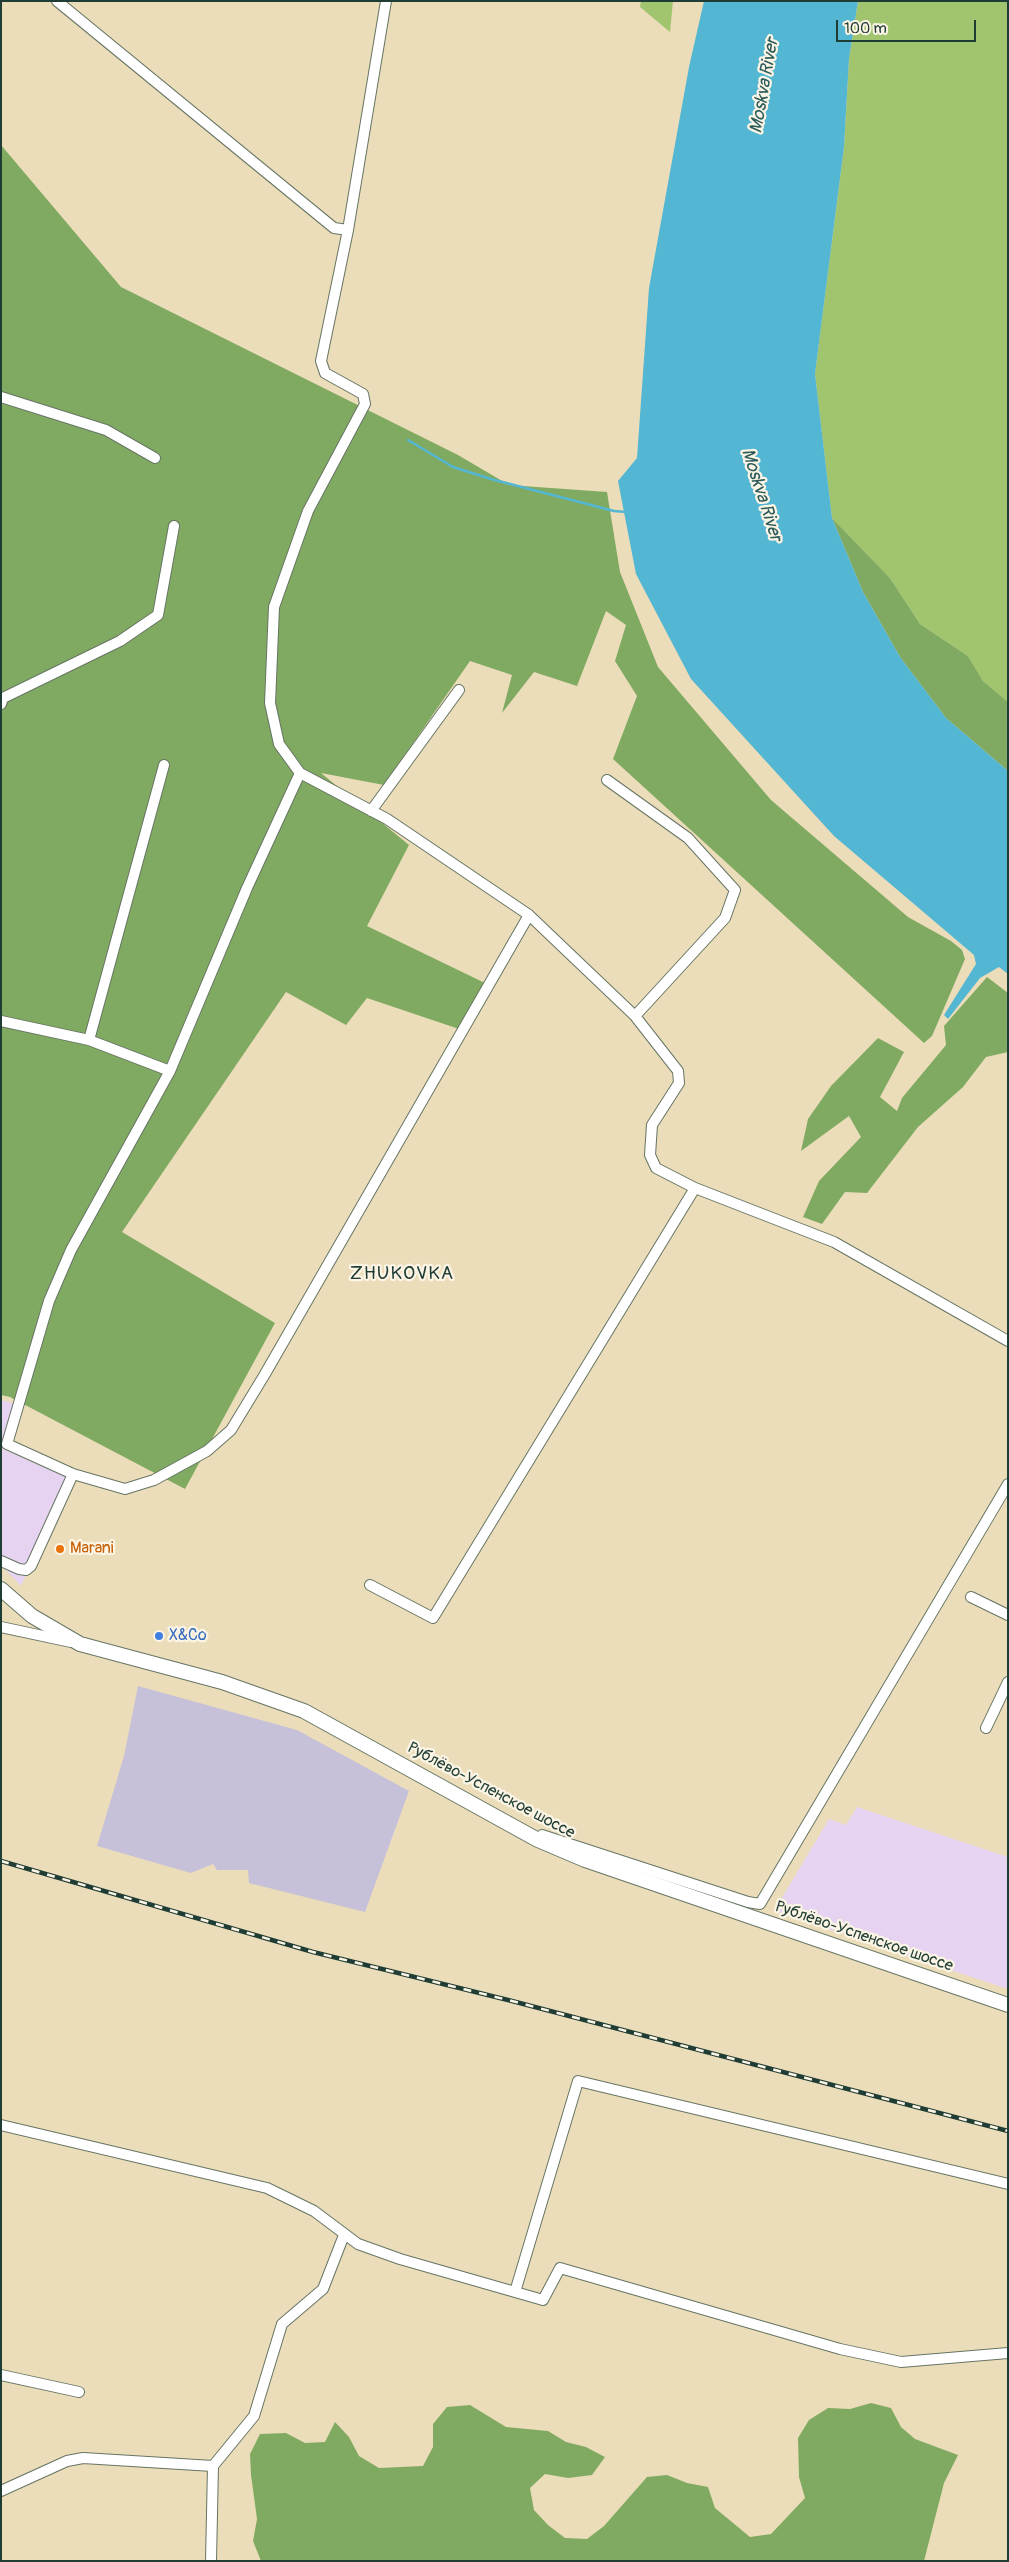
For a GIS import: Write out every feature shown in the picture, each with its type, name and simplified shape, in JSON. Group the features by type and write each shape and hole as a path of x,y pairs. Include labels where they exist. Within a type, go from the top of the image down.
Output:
{"main road":[{"name":"Рублёво-Успенское шоссе","path":"1,1589 32,1616 80,1644 222,1682 304,1711 545,1843 609,1869 1008,2005"}],"street":[{"path":"57,1 334,228 348,230"},
{"path":"386,1 348,230 321,361 325,373 363,394 364,404 308,511 274,607 270,703 279,744 300,773 371,810 529,915 635,1016 678,1071 679,1083 652,1124 650,1155 656,1168 694,1188 834,1242 1008,1341"},
{"path":"1,397 106,430 155,458"},
{"path":"2,699 120,641 158,615 174,526"},
{"path":"371,810 459,690"},
{"path":"89,1040 164,765"},
{"path":"300,773 247,888 170,1071 64,1267 49,1301 7,1444 73,1474 126,1488 154,1480 208,1451 230,1430 265,1374 529,915"},
{"path":"607,780 688,838 735,890 724,918 635,1016"},
{"path":"1,1021 89,1040 170,1071"},
{"path":"370,1585 433,1618 694,1188"},
{"path":"1,1561 26,1570 31,1566 73,1474"},
{"path":"509,1824 748,1902 760,1904 1008,1484"},
{"path":"971,1597 1008,1616"},
{"path":"1,1627 80,1644"},
{"path":"986,1728 1008,1682"},
{"path":"515,2292 578,2081 1008,2184"},
{"path":"1,2125 267,2188 314,2211 358,2244 400,2259 543,2300 560,2268 840,2349 901,2362 1008,2353"},
{"path":"210,2561 213,2466 254,2416 282,2324 323,2289 344,2235"},
{"path":"1,2375 79,2392"},
{"path":"1,2492 67,2461 83,2458 213,2466"}],"shaded area":[{"path":"1,1400 17,1404 1,1446"},
{"path":"1,1448 68,1478 21,1586 1,1565"},
{"path":"138,1686 297,1730 409,1791 365,1912 249,1883 248,1870 217,1870 213,1864 191,1873 97,1846 124,1756"},
{"path":"857,1807 1008,1857 1008,1989 774,1911 829,1819 846,1825"}],"green space":[{"path":"641,1 673,1 670,32 640,7"},
{"path":"858,1 1008,1 1008,702 983,681 968,656 920,624 890,578 832,518 815,374 844,147 849,59"},
{"path":"1,145 121,287 458,455 509,485 607,492 620,572 658,667 771,800 908,917 951,941 962,950 965,959 932,1036 924,1043 613,759 637,696 615,661 626,625 606,611 577,686 534,672 502,713 512,675 470,661 384,785 321,773 409,845 367,926 487,984 459,1029 367,998 346,1025 286,992 122,1232 275,1323 185,1489 10,1397 1,1395"},
{"path":"832,518 890,578 920,624 968,656 983,681 1008,702 1008,771 946,718 900,657 863,592"},
{"path":"987,977 1008,993 1008,1052 986,1057 963,1087 918,1127 867,1193 845,1192 822,1224 803,1217 819,1181 861,1137 849,1116 801,1151 808,1119 831,1086 878,1038 904,1052 880,1097 897,1111 902,1098 946,1045 944,1026"},
{"path":"871,2403 891,2408 901,2427 915,2439 958,2455 944,2483 924,2561 261,2561 253,2541 257,2519 250,2454 260,2434 286,2433 305,2443 325,2442 335,2422 349,2437 359,2456 379,2468 423,2466 433,2447 433,2424 447,2407 470,2405 506,2427 548,2431 566,2442 586,2447 605,2457 592,2475 568,2478 545,2474 530,2488 534,2510 548,2525 565,2538 587,2539 604,2526 647,2477 667,2475 687,2483 708,2487 715,2508 750,2537 771,2534 805,2498 799,2477 798,2438 809,2420 828,2408 850,2409"}],"water":[{"name":"Moskva River","path":"704,1 858,1 849,59 844,147 815,374 832,518 863,592 900,657 946,718 1008,771 1008,974 999,967 980,978 948,1019 944,1015 976,964 974,955 834,836 691,679 636,574 618,481 637,458 649,288 689,67"}],"waterway":[{"path":"408,440 453,467 491,479 614,511 626,512"}],"railway":[{"path":"1,1861 313,1952 512,2001 1008,2131"}],"place":[{"name":"Marani","path":"60,1549"},
{"name":"X&Co","path":"159,1636"}],"district":[{"name":"ZHUKOVKA","path":"402,1274"}]}
